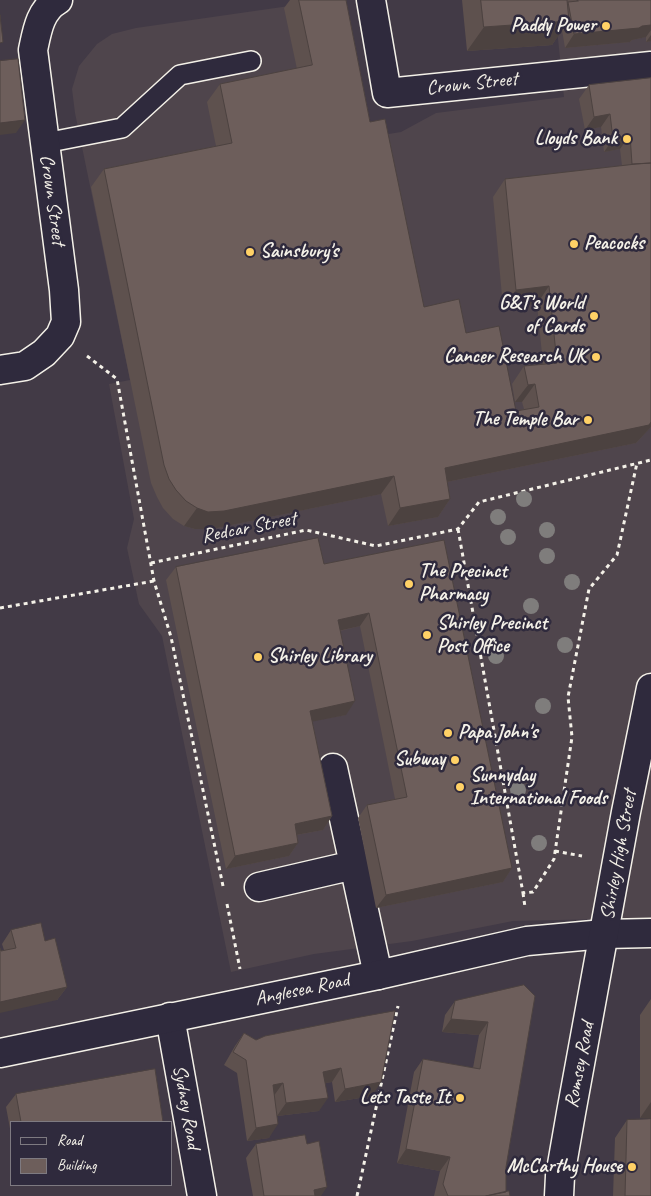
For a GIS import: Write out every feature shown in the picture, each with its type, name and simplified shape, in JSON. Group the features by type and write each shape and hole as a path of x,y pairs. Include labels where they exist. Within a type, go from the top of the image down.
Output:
{"street":[{"name":"Crown Street","path":"58,0 52,3 44,14 37,28 33,50 64,290 66,322 60,336"},
{"name":"Crown Street","path":"371,0 387,93 651,66"},
{"path":"0,370 25,366 44,353 60,336"},
{"name":"Shirley High Street","path":"604,934 651,688"},
{"path":"333,768 354,865 389,972"},
{"path":"259,887 354,865"},
{"name":"Anglesea Road","path":"0,1054 527,941 604,934 651,933"},
{"name":"Romsey Road","path":"559,1196 561,1167 604,934"},
{"name":"Sydney Road","path":"170,1017 202,1196"}],"lane":[{"path":"45,143 122,128 180,75 251,61"}],"path":[{"path":"60,336 117,379 154,581 171,637 225,894"},
{"path":"637,463 617,555 589,589 568,697 572,737 554,859 533,892 523,893 458,529 478,502 637,463 651,460"},
{"name":"Redcar Street","path":"151,563 306,530 376,546 458,529"},
{"path":"0,608 154,581"},
{"path":"227,903 246,1002"},
{"path":"357,1196 399,1002 389,972"}],"shaded area":[{"path":"554,0 651,0 651,918 513,921 412,941 314,954 231,972 162,636 139,604 127,548 134,519 109,384 130,380 75,113 72,89 79,66 97,44 112,34 136,28 317,2 357,139 401,132 436,113 564,97"}],"building":[{"name":"Sainsbury's","path":"299,0 346,0 370,122 385,119 424,307 459,299 466,333 499,326 516,411 539,407 535,384 528,385 524,366 557,363 549,286 516,290 505,179 651,163 651,422 649,425 445,468 450,499 400,508 394,476 224,511 208,512 197,508 186,501 176,490 169,479 164,465 104,169 232,143 220,84 312,65"},
{"path":"481,0 567,0 569,21 484,27"},
{"name":"Paddy Power","path":"577,0 651,0 651,25 639,28 574,34 568,2"},
{"path":"0,15 3,42 0,43"},
{"path":"18,59 25,120 0,123 0,61"},
{"name":"Lloyds Bank","path":"651,78 651,163 632,164 630,135 613,139 610,114 594,117 589,85"},
{"path":"318,538 324,564 444,540 512,868 386,895 367,805 407,797 369,613 338,620 355,701 310,711 332,816 295,824 298,843 235,856 176,567"},
{"path":"41,923 45,941 55,938 67,987 0,1002 0,948 1,951 16,948 11,930"},
{"path":"524,985 535,996 506,1167 506,1192 486,1196 448,1196 443,1184 450,1157 406,1149 423,1059 480,1069 488,1022 451,1019 455,1001"},
{"path":"395,1011 381,1082 345,1089 341,1068 323,1072 328,1098 286,1103 283,1083 273,1085 278,1124 256,1128 246,1060 233,1052 244,1033 256,1040 265,1036"},
{"path":"155,1069 163,1121 21,1121 16,1094"},
{"name":"McCarthy House","path":"651,1119 651,1196 625,1196 627,1120"},
{"path":"305,1135 307,1144 319,1141 327,1187 314,1190 315,1196 264,1196 256,1144"},
{"path":"509,1191 510,1196 486,1196"}],"place":[{"name":"Paddy Power","path":"606,26"},
{"name":"Lloyds Bank","path":"627,139"},
{"name":"Peacocks","path":"574,244"},
{"name":"Sainsbury's","path":"250,252"},
{"name":"G&T's World of Cards","path":"594,316"},
{"name":"Cancer Research UK","path":"596,357"},
{"name":"The Temple Bar","path":"588,420"},
{"name":"The Precinct Pharmacy","path":"409,584"},
{"name":"Shirley Precinct Post Office","path":"427,635"},
{"name":"Shirley Library","path":"258,657"},
{"name":"Papa John's","path":"448,733"},
{"name":"Subway","path":"455,760"},
{"name":"Sunnyday International Foods","path":"460,787"},
{"name":"Lets Taste It","path":"460,1098"},
{"name":"McCarthy House","path":"632,1167"}]}
